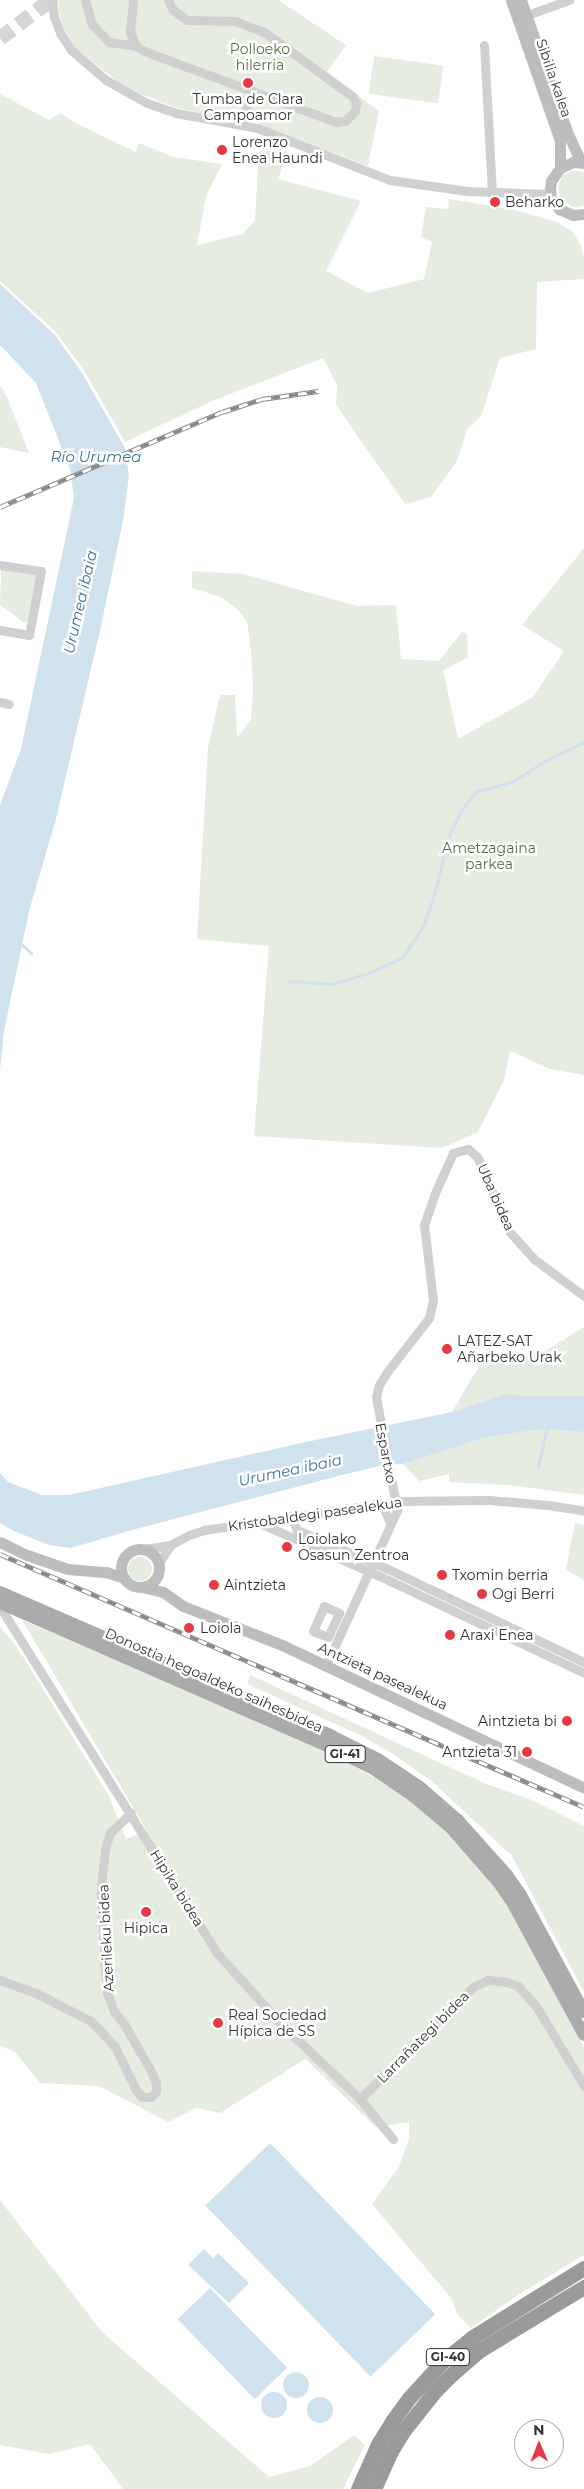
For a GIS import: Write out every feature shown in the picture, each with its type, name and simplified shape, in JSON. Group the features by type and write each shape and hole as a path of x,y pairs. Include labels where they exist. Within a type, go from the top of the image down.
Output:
{"highway":[{"name":"GI-40","path":"358,2489 378,2444 393,2420 409,2398 443,2361 471,2338 584,2268"},
{"name":"GI-40","path":"374,2489 390,2453 404,2430 435,2391 452,2374 480,2350 584,2287"}],"main road":[{"name":"Sibilia kalea","path":"511,0 560,141 562,159 560,168"},
{"name":"Sibilia kalea","path":"521,0 568,134 583,163"},
{"path":"582,217 568,214 559,209 550,194 551,182 560,168 573,162 583,163"},
{"path":"0,1542 27,1555 68,1569 99,1571 124,1578 134,1586 143,1587 155,1580 158,1568"},
{"path":"99,1571 123,1560 134,1550 144,1549 152,1553 168,1595"},
{"path":"123,1560 121,1569 124,1578"},
{"name":"Antzieta pasealekua","path":"143,1587 168,1595 183,1606 251,1632 326,1665 584,1788"},
{"name":"Donostia hegoaldeko saihesbidea","path":"0,1592 332,1736 378,1759 413,1782 458,1820 507,1875 521,1896 584,2012"},
{"name":"Donostia hegoaldeko saihesbidea","path":"0,1603 350,1756 413,1796 450,1828 498,1882 512,1902 584,2035"}],"street":[{"path":"52,0 54,17 60,33 71,50 106,80 148,103 176,113 240,123 390,180 467,191 550,194"},
{"path":"86,0 92,24 109,42 136,46 156,56 336,122 345,121 355,111 356,103 352,96 264,32 236,21 187,20 173,10 168,0"},
{"path":"133,0 130,32 136,46"},
{"path":"527,15 565,1"},
{"path":"484,45 492,193"},
{"path":"240,123 253,90"},
{"path":"0,565 41,572 28,634 0,630"},
{"name":"Uba bidea","path":"377,1404 376,1397 383,1378 429,1318 433,1300 424,1225 453,1153 468,1149 478,1158 508,1230 534,1259 584,1296"},
{"name":"Espartxo","path":"377,1404 397,1501"},
{"name":"Kristobaldegi pasealekua","path":"144,1549 170,1545 199,1531 397,1501 489,1500 548,1505 584,1511"},
{"path":"326,1665 399,1506 397,1501"},
{"path":"374,1504 383,1507 390,1523"},
{"path":"291,1516 297,1530 584,1673"},
{"path":"257,1522 371,1567 584,1662"},
{"path":"158,1568 170,1545"},
{"name":"Hipika bidea","path":"0,1607 131,1813 216,1952 285,2028 360,2099 393,2139"},
{"name":"Azerileku bidea","path":"0,1980 36,1993 91,2022 115,2048 136,2090 142,2097 151,2096 156,2091 156,2083 151,2071 124,2024 114,2011 107,1993 105,1972 101,1889 105,1849 110,1833 131,1813"},
{"name":"Larrañategi bidea","path":"360,2099 473,1987 488,1980 507,1982 518,1986 536,2006 584,2086"}],"green space":[{"name":"Polloeko hilerria","path":"57,0 278,0 346,45 327,72 379,111 368,166 259,125 260,118 232,108 221,117 176,108 141,94 117,81 74,47 62,26"},
{"path":"374,56 443,66 438,103 369,94"},
{"path":"0,94 49,120 61,113 75,123 136,152 139,143 173,157 222,164 206,196 197,245 243,234 255,220 259,151 288,151 278,179 361,201 326,271 368,293 424,279 432,242 421,237 426,207 448,209 449,199 515,210 557,222 573,232 581,246 584,258 584,279 537,282 536,349 500,358 481,416 467,429 457,461 431,497 405,504 336,405 337,385 323,358 210,402 125,442 84,370 55,331 0,281"},
{"path":"573,170 584,172 584,205 577,207 571,206 561,199 558,188 562,176"},
{"path":"0,386 6,395 29,453 0,447"},
{"name":"Ametzagaina parkea","path":"584,548 584,1075 550,1069 510,1051 504,1080 478,1132 442,1148 254,1136 269,946 197,939 208,748 220,695 235,695 237,738 251,719 253,689 251,650 247,621 237,609 221,597 192,588 192,571 243,574 357,606 396,605 401,659 439,661 462,632 467,634 468,658 443,670 458,739 533,697 564,651 522,625"},
{"path":"1,570 24,573 41,571 32,618 25,623 0,605"},
{"path":"584,1327 584,1396 503,1395 452,1412 481,1363 542,1353"},
{"path":"541,1429 584,1432 584,1495 509,1485 449,1482 449,1474 419,1481 403,1464 483,1438"},
{"path":"575,1523 584,1525 584,1580 566,1570"},
{"path":"135,1557 145,1557 152,1564 152,1574 145,1581 135,1581 128,1574 128,1564"},
{"path":"22,1620 261,1722 345,1761 386,1784 420,1809 450,1835 502,1895 584,2047 584,2255 518,2295 471,2328 458,2315 451,2298 372,2204 399,2167 409,2138 409,2122 376,2127 305,2059 220,2113 196,2108 168,2122 99,2086 40,2083 15,2052 0,2046 0,1627 17,1647 108,1794 126,1839 147,1831"},
{"path":"250,1675 486,1784 529,1799 584,1826 584,1992 512,1856 430,1780 393,1754 362,1736 247,1684"},
{"path":"0,2200 102,2332 269,2477 310,2466 354,2435 365,2445 343,2489 123,2489 90,2444 49,2454 0,2445"}],"water":[{"name":"Río Urumea","path":"0,284 55,335 82,373 125,448 129,476 123,521 101,626 55,823 30,907 4,1031 0,1070 0,805 21,749 74,498 70,469 36,383 0,345"},
{"name":"Urumea ibaia","path":"503,1395 584,1396 584,1432 541,1429 483,1438 403,1464 383,1465 342,1475 132,1530 71,1548 49,1545 14,1531 0,1523 0,1473 8,1482 42,1495 69,1495 306,1442 452,1412"},
{"path":"270,2143 435,2314 371,2377 205,2206"},
{"path":"204,2249 213,2258 218,2253 249,2283 229,2303 188,2265"},
{"path":"210,2288 287,2368 255,2399 178,2319"},
{"path":"296,2372 305,2376 309,2385 305,2394 296,2398 287,2394 283,2385 287,2376"},
{"path":"274,2392 283,2396 287,2405 283,2414 274,2418 265,2414 261,2405 265,2396"},
{"path":"320,2397 329,2401 333,2410 329,2419 320,2423 311,2419 307,2410 311,2401"}],"waterway":[{"path":"289,981 332,984 371,972 403,957 422,928 433,899 450,832 461,811 475,792 514,781 545,761 584,742"},
{"path":"20,943 31,953"},
{"path":"538,1467 547,1427"}],"tunnel":[{"path":"0,38 50,0"}],"railway":[{"path":"0,507 222,412 262,399 318,391"},
{"path":"0,1554 584,1807"}],"place":[{"name":"Tumba de Clara Campoamor","path":"248,83"},
{"name":"Lorenzo Enea Haundi","path":"222,150"},
{"name":"Beharko","path":"495,202"},
{"name":"LATEZ-SAT Añarbeko Urak","path":"447,1349"},
{"name":"Loiolako Osasun Zentroa","path":"287,1547"},
{"name":"Txomin berria","path":"442,1575"},
{"name":"Aintzieta","path":"214,1585"},
{"name":"Ogi Berri","path":"482,1594"},
{"name":"Loiola","path":"189,1628"},
{"name":"Araxi Enea","path":"450,1635"},
{"name":"Aintzieta bi","path":"567,1721"},
{"name":"Antzieta 31","path":"527,1752"},
{"name":"Hipica","path":"146,1912"},
{"name":"Real Sociedad Hípica de SS","path":"218,2023"}]}
